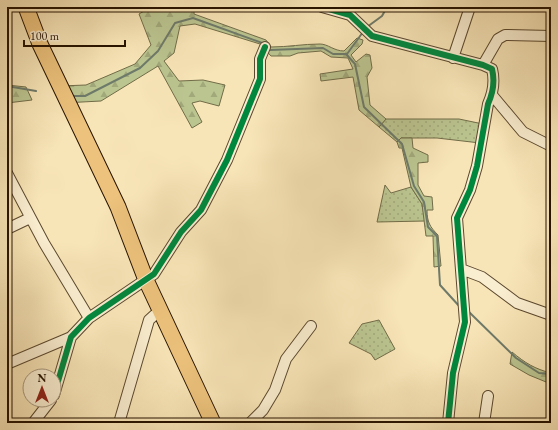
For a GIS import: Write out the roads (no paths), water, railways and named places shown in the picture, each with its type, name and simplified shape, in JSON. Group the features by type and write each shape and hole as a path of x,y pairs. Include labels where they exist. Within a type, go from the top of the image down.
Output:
{"highway":[{"path":"26,7 40,44 118,207 146,280 213,423"}],"street":[{"path":"322,7 350,15 372,36 483,65 492,69 494,77 492,95 488,104 477,166 470,190 457,218 465,322 453,373 448,423"},
{"path":"453,58 470,7"},
{"path":"483,65 498,39 505,35 551,36"},
{"path":"7,364 71,337 89,318 154,274 172,244 201,210 212,191 260,79 260,59 265,47"},
{"path":"492,95 523,132 551,146"},
{"path":"7,173 30,218 89,318"},
{"path":"7,229 30,218"},
{"path":"461,269 482,277 517,303 551,316"},
{"path":"119,423 149,320 160,310"},
{"path":"250,423 267,403 275,390 286,359 311,326"},
{"path":"62,368 71,337"},
{"path":"484,423 488,396"},
{"path":"33,423 45,408"}],"waterway":[{"path":"367,27 382,16 387,7"},
{"path":"72,96 85,96 140,68 158,51 175,23 193,18 265,44"},
{"path":"347,54 363,32"},
{"path":"268,47 270,50 323,48 333,54 346,54 355,64 364,107 402,144 414,186 424,202 428,227 437,236 440,285 460,307"},
{"path":"7,86 36,91"},
{"path":"468,311 516,358 539,373 551,374"}]}
